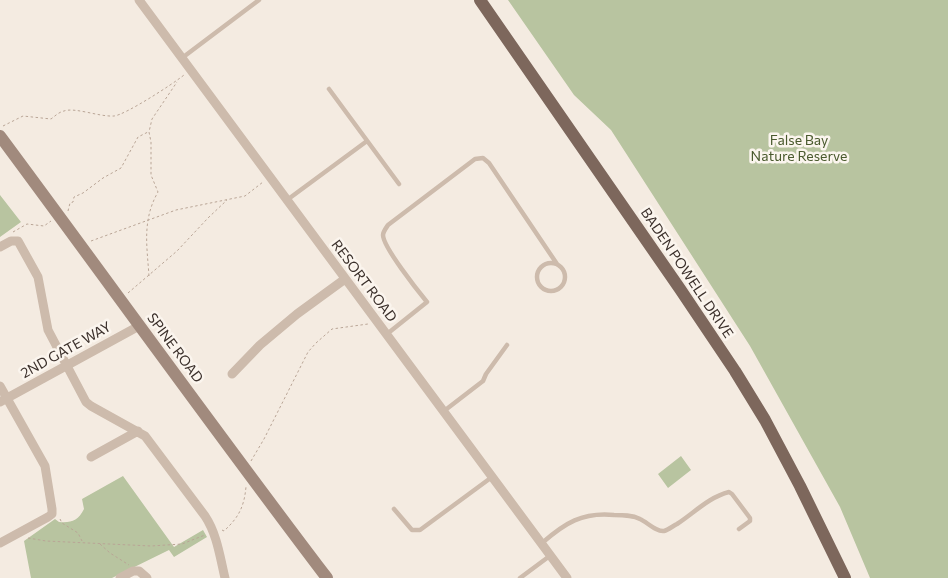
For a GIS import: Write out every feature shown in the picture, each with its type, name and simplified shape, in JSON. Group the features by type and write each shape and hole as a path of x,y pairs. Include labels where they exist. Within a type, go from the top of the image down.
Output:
{"main road":[{"name":"BADEN POWELL DRIVE","path":"480,0 680,289 735,372 765,420 799,483 845,578"},
{"name":"SPINE ROAD","path":"0,136 246,472 327,578"}],"street":[{"name":"RESORT ROAD","path":"139,0 567,578"},
{"path":"0,247 14,240 19,242 36,272 40,285 46,325 89,404 145,436 200,509 213,531 225,578"},
{"path":"232,374 260,345 297,314 345,279"},
{"name":"2ND GATE WAY","path":"4,400 139,326"},
{"path":"0,386 4,400 44,466 47,474 52,514 0,543"},
{"path":"91,457 138,432"},
{"path":"120,578 133,571 139,571 147,578"}],"lane":[{"path":"182,58 259,0"},
{"path":"329,89 399,184"},
{"path":"287,200 368,141"},
{"path":"387,335 426,302 384,241 383,234 388,225 475,159 483,158 489,163 503,190 557,264 565,272 564,284 556,291 546,291 538,283 538,272 546,264 557,264"},
{"path":"444,411 483,381 506,345"},
{"path":"394,509 412,530 420,530 492,476"},
{"path":"542,543 574,519 592,515 631,516 664,531 713,499 729,492 750,519 739,529"},
{"path":"520,578 551,555"}],"path":[{"path":"0,128 23,116 51,119 62,111 71,109 88,114 115,116 177,81 191,70"},
{"path":"149,276 146,238 147,221 158,192 151,175 151,142 149,132 152,119 177,81"},
{"path":"14,240 10,234 27,224 44,226 67,214 74,197 121,168 138,137 149,132"},
{"path":"80,244 176,210 245,196 270,177"},
{"path":"120,300 149,276 228,200"},
{"path":"23,531 26,537 46,540 150,546 182,544 218,529 224,531 243,507 246,472 272,424 290,385 312,347 332,329 364,325 376,321"},
{"path":"52,514 58,516 62,523 78,533 83,542"},
{"path":"98,543 129,565 133,571"}],"green space":[{"name":"False Bay Nature Reserve","path":"508,0 948,0 948,578 870,578 840,507 750,346 611,130 574,95"},
{"path":"0,195 21,222 0,237"},
{"path":"681,456 691,470 668,488 658,474"},
{"path":"123,476 174,547 203,530 207,537 174,557 169,550 112,578 31,578 24,541 55,519 63,522 77,519 84,509 82,499"}]}
